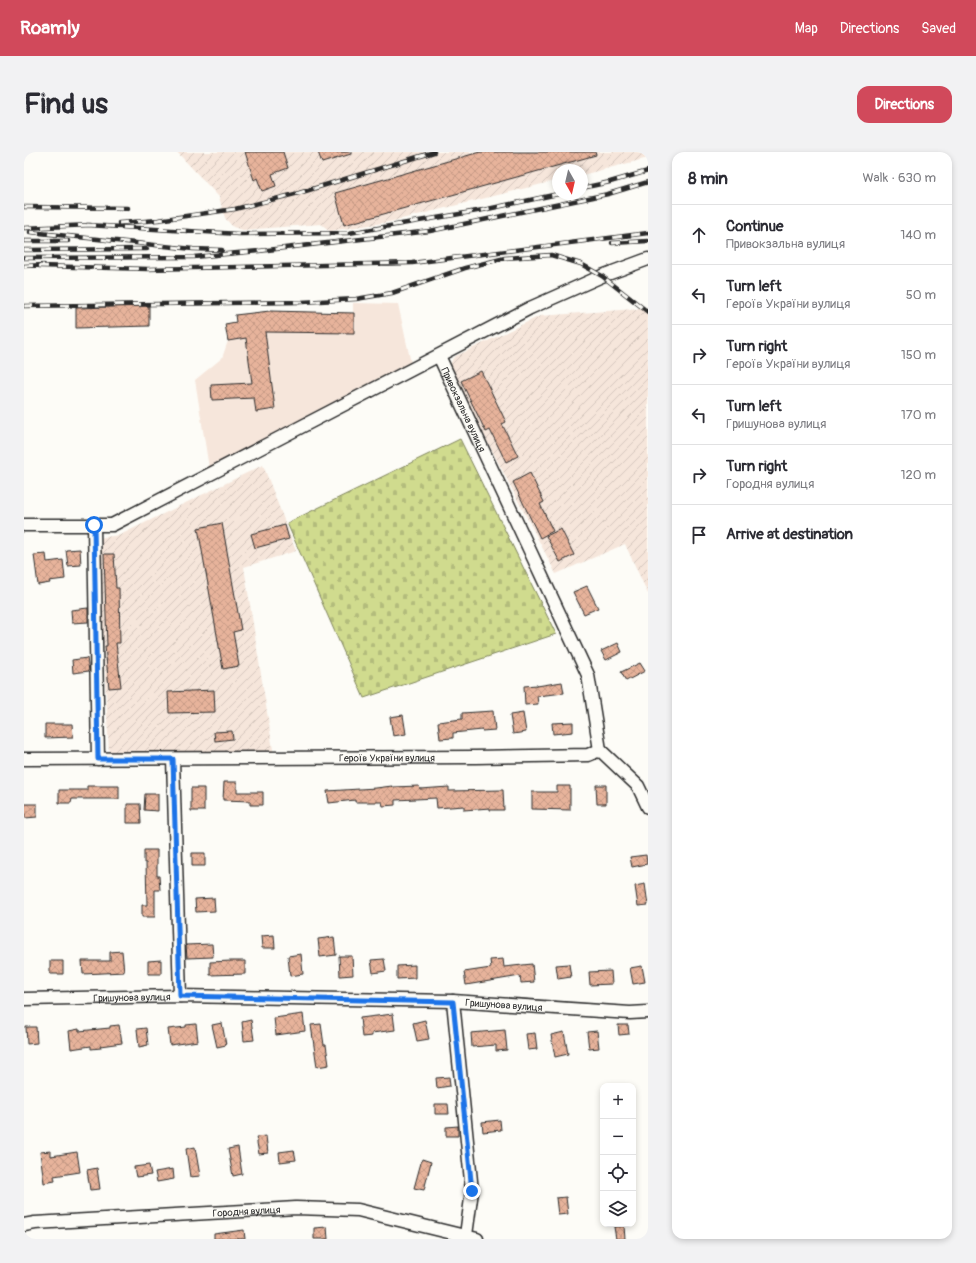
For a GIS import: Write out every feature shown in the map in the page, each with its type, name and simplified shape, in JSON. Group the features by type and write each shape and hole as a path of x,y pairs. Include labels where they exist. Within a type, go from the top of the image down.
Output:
{"street":[{"path":"439,356 530,308 602,276 648,259"},
{"name":"Привокзальна вулиця","path":"24,526 112,525 439,356 588,674 600,750"},
{"path":"94,525 98,759"},
{"path":"600,750 638,786 648,807"},
{"name":"Героїв України вулиця","path":"24,759 588,755 600,750"},
{"path":"173,759 180,996"},
{"name":"Гришунова вулиця","path":"24,999 180,996 453,1002 648,1012"},
{"name":"Городня вулиця","path":"24,1225 51,1222 296,1208 358,1210 472,1237 472,1191 453,1002"}],"shaded area":[{"path":"177,152 648,152 648,158 588,173 588,164 552,164 552,181 389,222 330,231 321,224 243,230 233,227 225,218 219,197"},
{"path":"353,303 398,304 411,363 209,468 195,380 222,358 228,341 225,324 236,322 235,315 270,311 353,313"},
{"path":"648,308 648,594 625,544 556,574 450,369 450,365 453,358 456,356 540,316"},
{"path":"263,465 296,551 244,567 274,756 109,754 98,538 120,535"}],"green space":[{"path":"460,439 556,634 364,698 287,523"}],"building":[{"path":"245,152 283,152 288,168 272,174 276,186 262,191 257,178 254,180"},
{"path":"318,152 351,152 351,154 322,163"},
{"path":"480,152 595,152 596,155 564,164 552,164 552,167 344,225 335,193"},
{"path":"149,306 149,326 76,328 76,308"},
{"path":"270,311 354,313 354,333 265,332 275,409 256,412 254,398 212,400 211,385 252,383 246,338 228,341 225,324 236,322 235,315"},
{"path":"481,371 506,422 502,424 518,456 506,462 490,430 486,432 461,381"},
{"path":"530,473 544,502 540,504 553,531 540,538 513,482"},
{"path":"222,523 241,630 233,632 239,666 223,669 198,528"},
{"path":"285,525 289,539 255,548 251,534"},
{"path":"561,529 574,555 560,562 546,536"},
{"path":"80,549 81,565 68,566 66,550"},
{"path":"46,554 47,562 63,560 65,579 49,581 50,583 38,585 34,555"},
{"path":"104,554 114,554 116,588 119,588 120,643 116,643 121,687 109,688 105,646 107,646"},
{"path":"587,586 598,608 584,614 573,592"},
{"path":"88,608 88,622 72,623 71,610"},
{"path":"618,643 622,652 606,660 601,651"},
{"path":"87,658 89,671 73,673 72,660"},
{"path":"640,663 645,671 626,681 621,672"},
{"path":"562,682 564,693 537,696 538,704 525,705 524,686 537,686"},
{"path":"214,690 215,712 169,713 168,692"},
{"path":"493,711 495,730 453,733 453,738 440,739 438,722 462,719 462,713"},
{"path":"523,713 526,732 513,734 510,715"},
{"path":"403,715 406,734 393,736 390,717"},
{"path":"573,722 573,732 553,734 552,723"},
{"path":"45,724 72,724 73,737 45,738"},
{"path":"232,731 233,739 215,741 214,732"},
{"path":"224,782 237,782 237,792 263,792 263,805 250,805 250,801 223,800"},
{"path":"596,785 606,785 606,804 597,804"},
{"path":"87,786 119,786 119,799 72,799 71,803 59,803 59,790 87,790"},
{"path":"392,786 419,786 420,789 449,787 449,791 503,790 504,810 490,810 490,808 464,810 464,806 437,808 436,798 395,800 395,805 383,806 382,802 355,802 355,800 329,803 327,791"},
{"path":"557,786 570,786 570,810 532,809 532,792 557,792"},
{"path":"191,788 204,788 204,811 191,811"},
{"path":"145,794 158,794 158,811 144,810"},
{"path":"24,804 37,804 37,817 25,818"},
{"path":"127,804 140,804 141,823 127,823"},
{"path":"144,850 157,850 157,876 159,876 160,890 155,890 155,917 142,917 142,905 147,905 146,863 144,863"},
{"path":"192,853 205,853 205,866 192,866"},
{"path":"646,855 647,864 632,867 630,857"},
{"path":"645,884 648,905 638,906 635,886"},
{"path":"214,898 215,911 196,912 195,899"},
{"path":"274,935 275,948 262,948 261,936"},
{"path":"334,937 336,955 320,957 318,939"},
{"path":"212,944 213,957 187,958 186,945"},
{"path":"122,951 124,972 83,974 82,961 110,961 110,952"},
{"path":"301,954 303,974 290,976 288,956"},
{"path":"339,956 352,956 353,975 340,976"},
{"path":"384,959 386,971 373,973 371,960"},
{"path":"503,959 504,967 532,964 534,982 521,983 520,976 466,985 464,972 491,968 490,960"},
{"path":"161,960 161,974 148,974 148,961"},
{"path":"50,961 63,961 63,974 50,974"},
{"path":"245,961 245,974 210,975 210,962"},
{"path":"569,964 571,977 558,979 556,965"},
{"path":"415,965 415,978 397,979 397,966"},
{"path":"642,966 645,982 633,984 630,968"},
{"path":"611,971 612,984 590,985 589,972"},
{"path":"303,1014 305,1031 276,1035 274,1018"},
{"path":"393,1014 395,1030 372,1033 372,1036 362,1037 360,1018"},
{"path":"251,1020 254,1040 244,1041 242,1022"},
{"path":"425,1020 429,1039 417,1041 413,1023"},
{"path":"222,1023 226,1045 217,1047 212,1025"},
{"path":"196,1024 198,1041 170,1045 168,1029"},
{"path":"321,1024 329,1065 317,1067 311,1025"},
{"path":"119,1025 122,1043 100,1046 101,1048 91,1049 91,1046 71,1049 69,1031 79,1029 79,1031 110,1028 110,1026"},
{"path":"618,1025 628,1025 629,1034 619,1035"},
{"path":"26,1027 36,1027 37,1043 27,1044"},
{"path":"146,1028 148,1045 139,1047 137,1029"},
{"path":"505,1030 507,1050 496,1051 496,1045 472,1047 471,1033"},
{"path":"597,1031 599,1048 589,1049 587,1032"},
{"path":"564,1032 568,1054 555,1057 551,1035"},
{"path":"535,1033 537,1049 528,1050 526,1034"},
{"path":"449,1077 450,1086 437,1088 436,1078"},
{"path":"435,1104 448,1104 449,1114 435,1114"},
{"path":"500,1120 501,1130 483,1132 482,1122"},
{"path":"458,1126 458,1136 446,1136 446,1127"},
{"path":"266,1136 268,1153 259,1154 256,1137"},
{"path":"195,1147 200,1176 190,1177 186,1149"},
{"path":"238,1147 242,1174 233,1176 228,1149"},
{"path":"294,1150 296,1160 280,1162 279,1152"},
{"path":"51,1151 51,1156 77,1152 80,1172 54,1176 55,1181 44,1183 40,1152"},
{"path":"422,1159 431,1162 424,1190 414,1188"},
{"path":"149,1165 151,1175 136,1177 134,1167"},
{"path":"97,1168 100,1189 90,1190 87,1170"},
{"path":"173,1169 174,1179 157,1182 155,1172"},
{"path":"566,1197 568,1214 558,1215 556,1198"},
{"path":"327,1227 328,1239 314,1239 314,1228"},
{"path":"614,1227 624,1227 625,1239 616,1239"},
{"path":"244,1230 245,1239 214,1239 214,1234"}],"railway":[{"path":"119,223 158,220 235,209 299,193 434,152"},
{"path":"588,187 648,171"},
{"path":"24,258 194,257 430,231 608,194 648,182"},
{"path":"87,225 239,234 349,233 483,210 552,195"},
{"path":"24,207 128,208"},
{"path":"24,228 91,225"},
{"path":"30,232 193,249 222,250"},
{"path":"39,266 148,269 412,263 648,233"},
{"path":"24,241 68,241"},
{"path":"612,243 648,241"},
{"path":"24,250 147,249"},
{"path":"24,306 302,302 356,299 392,293 465,268 505,258 551,255 581,264 602,276 648,312"},
{"path":"24,266 44,265"}],"route":[{"path":"94,525 98,759 173,759 180,996 453,1002 472,1191"}]}
